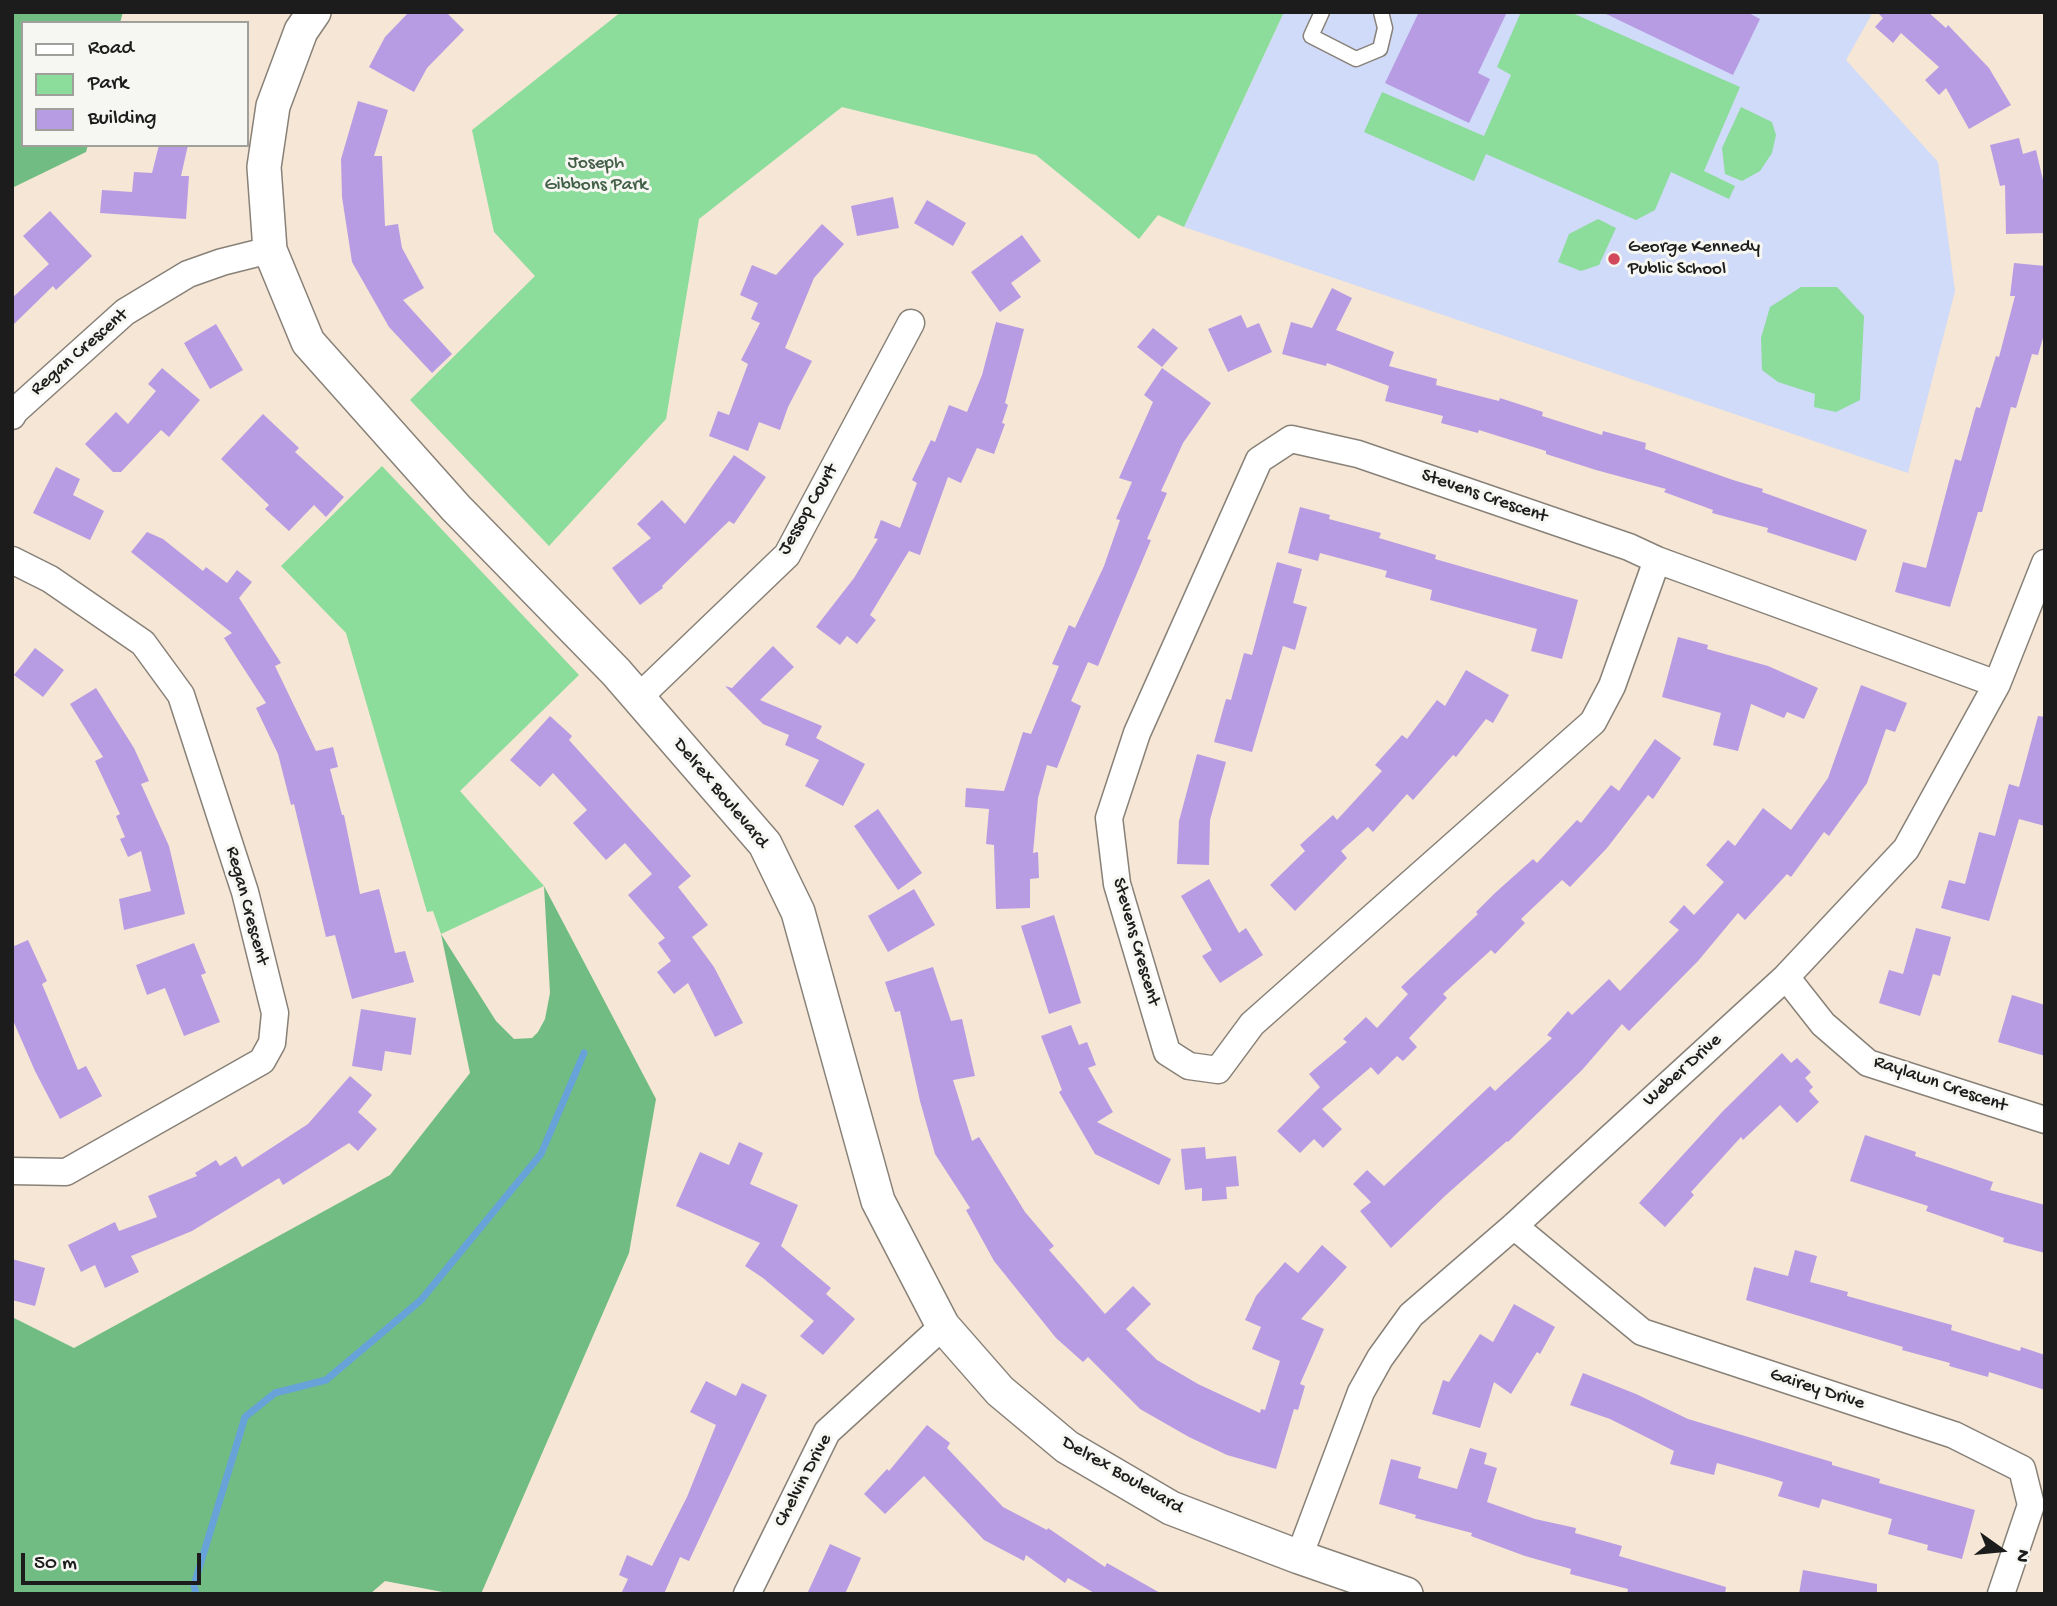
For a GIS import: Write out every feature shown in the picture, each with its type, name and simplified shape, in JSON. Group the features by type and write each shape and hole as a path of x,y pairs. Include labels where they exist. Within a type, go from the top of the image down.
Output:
{"street":[{"name":"Delrex Boulevard","path":"314,12 301,31 272,106 264,167 270,250 309,342 456,508 639,697 765,844 798,912 878,1200 943,1326 1000,1391 1067,1447 1171,1508 1406,1594"},
{"name":"Regan Crescent","path":"12,416 125,312 188,274 270,250"},
{"name":"Jessop Court","path":"639,697 787,555 911,323"},
{"name":"Stevens Crescent","path":"1657,561 1612,686 1593,722 1252,1024 1218,1070 1189,1066 1167,1052 1117,884 1109,818 1137,733 1259,460 1291,439 1358,454 1629,548 1657,561 1997,684"},
{"name":"Regan Crescent","path":"12,560 50,579 143,643 181,695 245,892 275,1013 272,1043 262,1061 66,1171 12,1171"},
{"name":"Weber Drive","path":"1299,1557 1361,1392 1380,1357 1411,1315 1514,1226 1786,977 1906,849 1997,684 2045,563"},
{"name":"Raylawn Crescent","path":"1786,977 1823,1024 1868,1063 2045,1120"},
{"name":"Gairey Drive","path":"1514,1226 1642,1332 1954,1435 2022,1469 2031,1506 2001,1594"},
{"name":"Chelvin Drive","path":"747,1594 827,1432 943,1326"}],"lane":[{"path":"1322,12 1311,36 1356,59 1380,49 1385,28 1381,12"}],"shaded area":[{"name":"George Kennedy Public School","path":"1284,12 1873,12 1846,60 1938,162 1955,291 1908,473 1184,227"}],"green space":[{"path":"12,12 123,12 121,21 21,21 21,147 87,147 86,152 12,188"},
{"name":"Joseph Gibbons Park","path":"621,12 1284,12 1184,227 1158,215 1139,239 1036,155 842,107 699,219 666,419 549,546 410,400 535,276 494,232 472,130"},
{"path":"1521,12 1570,12 1740,87 1704,171 1735,186 1729,199 1671,172 1655,210 1636,220 1486,154 1474,181 1364,132 1382,92 1484,136 1511,75 1497,67"},
{"path":"1741,107 1772,122 1776,135 1772,153 1760,171 1742,181 1725,174 1722,148"},
{"path":"1598,219 1616,228 1599,265 1581,271 1558,262 1569,234"},
{"path":"1801,287 1837,287 1864,316 1860,400 1836,412 1814,407 1815,394 1778,382 1762,370 1761,338 1770,307"},
{"path":"382,466 579,675 460,791 544,886 441,934 433,911 427,912 346,633 281,566"},
{"path":"544,886 656,1099 629,1253 481,1594 453,1594 385,1581 370,1594 12,1594 12,1317 74,1348 390,1175 470,1073 441,934 496,1021 514,1039 532,1038 545,1019 550,993"}],"building":[{"path":"409,12 446,12 464,30 427,68 414,92 369,67 385,37"},
{"path":"1419,12 1507,12 1478,73 1490,79 1469,123 1385,83"},
{"path":"1602,12 1747,12 1760,19 1733,75"},
{"path":"1877,12 1928,12 1946,28 1948,25 1989,68 2011,105 1969,129 1946,88 1939,95 1925,80 1939,67 1901,33 1893,43 1875,27 1883,18"},
{"path":"358,101 388,110 374,156 382,156 385,226 398,224 402,248 424,288 403,300 452,354 432,373 389,327 352,262 342,197 341,159"},
{"path":"2019,138 2023,154 2036,150 2043,180 2045,233 2006,234 2005,185 2000,186 1990,145"},
{"path":"158,147 188,147 181,176 189,176 186,219 100,213 102,190 132,192 134,172 152,173"},
{"path":"893,197 899,228 857,236 851,206"},
{"path":"927,200 966,223 953,246 914,223"},
{"path":"50,211 92,256 56,290 53,286 12,326 12,298 49,264 23,236"},
{"path":"822,224 844,244 814,278 785,348 812,361 788,407 780,430 759,422 748,451 709,436 718,411 729,415 748,364 741,360 760,323 751,319 758,303 740,295 752,265 776,275"},
{"path":"1022,235 1041,261 1011,283 1021,297 1000,312 971,272"},
{"path":"2014,263 2045,266 2045,331 2038,355 2032,354 2016,408 2011,407 1982,512 1978,512 1950,607 1895,592 1903,562 1926,568 1955,459 1961,461 1976,407 1980,408 1996,356 1999,357 2015,296 2010,296"},
{"path":"1332,288 1352,298 1336,330 1394,352 1389,366 1437,379 1436,385 1499,401 1500,398 1543,412 1542,416 1602,435 1603,431 1646,443 1645,449 1763,489 1762,492 1867,530 1856,561 1767,532 1768,528 1712,513 1713,510 1664,492 1666,489 1596,470 1479,430 1478,433 1441,423 1443,416 1385,401 1389,386 1327,363 1326,366 1282,354 1291,322 1312,328"},
{"path":"1241,315 1247,328 1259,323 1272,352 1228,372 1208,329"},
{"path":"996,322 1024,329 1005,403 1008,405 1002,423 1005,424 994,454 977,448 961,483 948,477 920,555 909,551 870,615 876,620 857,644 847,636 840,645 816,627 854,578 878,539 874,538 881,520 900,528 917,483 912,480 931,440 935,442 949,405 967,412 982,375"},
{"path":"216,324 243,370 210,389 184,343"},
{"path":"1153,328 1178,348 1162,367 1137,347"},
{"path":"162,368 200,400 169,437 161,430 121,472 113,472 85,444 116,412 128,424 156,391 148,384"},
{"path":"1162,368 1211,403 1183,443 1161,491 1167,493 1147,539 1151,540 1098,666 1088,662 1071,701 1081,706 1057,768 1047,765 1038,798 1033,853 1038,852 1039,878 1030,879 1030,908 996,909 994,845 986,844 989,809 965,807 966,788 1004,791 1023,732 1031,734 1059,666 1052,664 1069,625 1075,628 1104,566 1120,520 1116,519 1132,482 1119,478 1153,402 1144,395"},
{"path":"263,414 299,448 295,452 344,497 326,517 314,505 289,531 265,509 269,505 221,459"},
{"path":"734,455 766,477 734,524 729,521 662,586 663,588 640,605 612,568 651,538 637,524 662,500 685,524"},
{"path":"56,467 80,479 73,495 104,511 90,540 33,513"},
{"path":"1300,507 1330,515 1329,519 1381,533 1379,538 1436,555 1435,559 1578,600 1562,659 1531,651 1537,629 1430,600 1432,590 1385,577 1387,571 1320,553 1318,561 1288,553"},
{"path":"147,532 163,539 203,571 206,567 227,583 237,570 252,582 239,598 281,663 275,666 316,751 333,747 338,767 330,769 344,815 360,894 379,889 395,953 405,951 414,982 352,999 335,935 326,937 294,804 291,805 278,754 256,708 266,703 224,638 232,633 131,552"},
{"path":"1277,562 1302,569 1293,603 1307,607 1295,650 1283,646 1252,752 1214,742 1226,699 1231,700 1244,653 1252,655"},
{"path":"1678,637 1708,645 1707,649 1768,666 1818,688 1804,719 1787,712 1784,718 1751,704 1738,751 1713,745 1721,713 1662,697"},
{"path":"773,646 794,667 760,700 822,726 816,738 865,764 843,806 805,786 819,760 785,745 789,735 763,724 725,686 732,688"},
{"path":"35,648 64,670 43,697 14,675"},
{"path":"1466,670 1509,695 1493,723 1486,719 1456,757 1453,755 1413,800 1407,794 1373,832 1368,827 1341,851 1347,858 1295,911 1270,885 1305,851 1300,845 1333,815 1337,820 1382,771 1375,765 1402,735 1407,739 1437,700 1445,706"},
{"path":"1861,685 1907,703 1895,732 1886,729 1867,783 1829,836 1824,832 1791,877 1787,874 1745,920 1738,913 1698,961 1629,1031 1622,1024 1582,1070 1508,1142 1446,1195 1391,1248 1360,1211 1371,1202 1353,1184 1367,1170 1384,1186 1490,1086 1495,1091 1552,1038 1547,1035 1568,1011 1572,1015 1609,979 1620,991 1679,930 1669,922 1684,905 1694,915 1724,882 1706,865 1728,840 1735,846 1763,808 1791,830 1828,778"},
{"path":"96,688 134,748 149,781 141,784 169,846 185,914 124,930 119,899 151,891 141,851 128,857 120,839 125,837 116,816 120,814 95,761 103,757 70,704"},
{"path":"550,716 572,736 569,740 691,876 678,887 708,925 692,937 714,967 743,1023 715,1037 688,983 674,994 657,972 671,961 658,943 665,938 628,895 652,874 625,843 606,860 573,823 587,810 553,773 540,787 510,760"},
{"path":"2038,716 2045,717 2045,826 2019,819 1989,921 1941,908 1949,880 1965,884 1979,832 1995,836 2009,784 2019,787"},
{"path":"1655,739 1681,758 1653,799 1648,795 1607,848 1570,887 1562,880 1521,919 1525,923 1495,954 1491,950 1443,994 1447,998 1409,1038 1417,1047 1403,1061 1397,1056 1378,1075 1371,1067 1322,1109 1342,1129 1323,1148 1314,1139 1300,1153 1277,1131 1320,1087 1309,1074 1347,1042 1343,1039 1366,1017 1377,1028 1408,994 1401,987 1478,914 1476,912 1495,893 1533,859 1537,863 1577,820 1581,823 1611,785 1619,791"},
{"path":"1197,754 1226,762 1210,820 1209,865 1177,864 1179,821"},
{"path":"878,809 922,873 898,890 854,826"},
{"path":"1209,879 1239,933 1246,928 1263,955 1220,983 1202,956 1212,950 1181,896"},
{"path":"914,889 935,925 888,952 868,916"},
{"path":"1054,915 1081,1003 1049,1014 1021,926"},
{"path":"1916,928 1951,937 1940,976 1933,974 1920,1016 1879,1003 1889,970 1903,974"},
{"path":"28,940 47,981 42,984 78,1070 86,1066 102,1096 60,1119 12,1018 12,947"},
{"path":"194,943 206,973 201,975 220,1022 184,1036 165,988 147,995 136,965"},
{"path":"933,967 951,1021 962,1019 975,1076 953,1080 972,1141 979,1137 1025,1212 1054,1246 1049,1250 1105,1314 1133,1286 1151,1304 1126,1329 1157,1360 1198,1384 1260,1413 1261,1409 1265,1410 1280,1361 1252,1349 1261,1327 1245,1320 1256,1296 1285,1262 1298,1273 1322,1245 1347,1267 1301,1319 1324,1329 1300,1384 1305,1386 1298,1410 1294,1409 1276,1469 1227,1455 1140,1409 1088,1357 1083,1362 1056,1338 994,1261 966,1210 970,1208 935,1154 900,1011 895,1012 885,982"},
{"path":"2012,995 2045,1005 2045,1056 1998,1042"},
{"path":"361,1009 416,1018 411,1055 385,1051 382,1071 352,1066"},
{"path":"1071,1025 1079,1045 1087,1042 1096,1065 1088,1068 1113,1112 1097,1122 1171,1159 1159,1185 1095,1154 1059,1092 1062,1090 1041,1036"},
{"path":"1782,1053 1791,1063 1797,1058 1811,1072 1805,1078 1813,1087 1809,1091 1819,1102 1797,1123 1780,1105 1743,1140 1741,1137 1691,1192 1694,1195 1665,1227 1639,1203 1723,1111"},
{"path":"350,1076 372,1095 358,1112 377,1129 358,1151 349,1143 283,1185 279,1178 192,1231 131,1256 139,1272 105,1288 95,1265 81,1272 68,1245 115,1222 119,1231 157,1217 148,1196 197,1176 195,1173 216,1160 220,1166 236,1156 242,1167 308,1124"},
{"path":"1865,1135 1916,1152 1915,1156 1993,1182 1990,1190 2045,1205 2045,1253 2003,1242 2004,1238 1926,1211 1928,1206 1850,1181"},
{"path":"739,1142 763,1153 750,1184 798,1205 781,1246 831,1288 826,1294 855,1319 823,1355 800,1336 814,1321 745,1266 760,1243 676,1206 700,1152 729,1165"},
{"path":"1205,1147 1206,1159 1236,1156 1239,1186 1226,1187 1227,1199 1202,1201 1202,1188 1185,1190 1181,1149"},
{"path":"1795,1250 1817,1256 1810,1282 1848,1292 1847,1296 1952,1325 1951,1330 2020,1351 2021,1347 2045,1355 2045,1390 1989,1372 1988,1377 1949,1366 1950,1363 1902,1350 1903,1347 1746,1300 1754,1267 1788,1276"},
{"path":"12,1259 45,1268 35,1306 12,1300"},
{"path":"1514,1304 1555,1327 1540,1354 1537,1352 1511,1394 1494,1382 1480,1428 1432,1414 1443,1380 1449,1382 1480,1334 1493,1342"},
{"path":"1583,1373 1688,1419 1832,1462 1832,1465 1880,1479 1879,1483 1975,1510 1962,1559 1927,1550 1928,1545 1888,1534 1892,1519 1822,1499 1819,1508 1778,1496 1783,1482 1771,1478 1717,1463 1714,1475 1670,1464 1674,1451 1610,1419 1570,1405"},
{"path":"706,1381 736,1396 742,1383 767,1395 689,1561 680,1557 664,1594 621,1594 628,1579 619,1575 627,1555 652,1566 687,1497 716,1425 690,1412"},
{"path":"927,1425 950,1443 947,1448 1003,1507 1047,1530 1048,1528 1105,1567 1107,1563 1162,1594 1096,1594 1068,1578 1065,1583 1026,1555 1024,1561 984,1540 924,1476 885,1514 864,1494 887,1469 889,1471"},
{"path":"1470,1448 1487,1453 1484,1464 1497,1468 1487,1502 1535,1519 1576,1528 1575,1533 1622,1546 1619,1556 1726,1587 1725,1594 1627,1594 1628,1589 1570,1574 1571,1569 1525,1556 1471,1536 1472,1533 1415,1518 1416,1515 1379,1504 1391,1459 1421,1467 1418,1478 1457,1489"},
{"path":"830,1544 861,1558 845,1594 807,1594"},
{"path":"1803,1570 1877,1584 1877,1594 1799,1594"}],"waterway":[{"path":"196,1594 194,1585 245,1417 275,1393 326,1380 421,1300 541,1154 584,1053"}],"place":[{"name":"George Kennedy Public School","path":"1614,259"}]}
